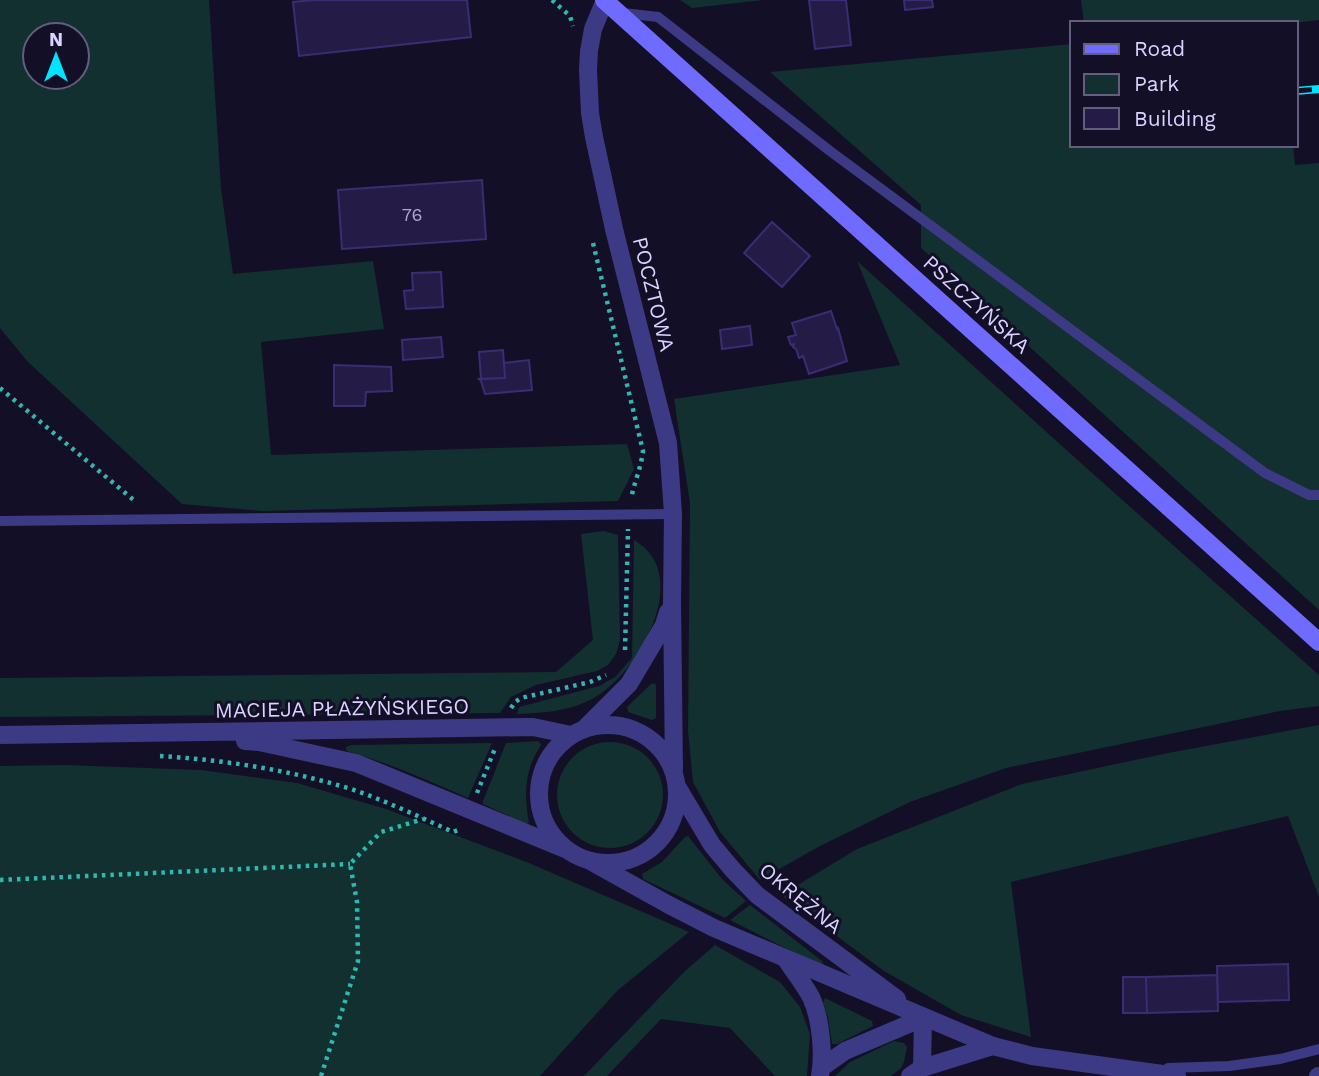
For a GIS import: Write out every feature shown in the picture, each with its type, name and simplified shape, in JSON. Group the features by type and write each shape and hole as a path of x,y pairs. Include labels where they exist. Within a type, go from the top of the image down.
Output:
{"main road":[{"name":"PSZCZYŃSKA","path":"608,4 1319,642"}],"street":[{"name":"POCZTOWA","path":"608,4 593,29 589,51 590,113 614,229 668,443 673,514 674,769"},
{"name":"POCZTOWA","path":"578,732 629,684 664,625 672,602"},
{"path":"607,724 628,727 647,736 663,750 674,769 678,788 677,811 668,831 653,848 634,859 612,864 590,862 577,857 550,833 541,813 538,790 543,769 554,750 578,732 607,724"},
{"name":"MACIEJA PŁAŻYŃSKIEGO","path":"0,735 533,727 578,732"},
{"name":"MACIEJA PŁAŻYŃSKIEGO","path":"112,733 260,742 356,763 565,849"},
{"name":"OKRĘŻNA","path":"678,788 712,845 757,895 923,1018"},
{"name":"OKRĘŻNA","path":"590,862 714,928 993,1046 1032,1056 1126,1069"},
{"path":"786,959 811,998 820,1030 820,1072"},
{"path":"820,1072 845,1051 923,1018"},
{"path":"923,1018 916,1072 993,1046"},
{"path":"1126,1069 1177,1076"}],"lane":[{"path":"608,4 658,17 841,160 1265,473 1309,495 1319,495"},
{"path":"0,521 673,514"},
{"name":"OKRĘŻNA","path":"1126,1069 1230,1066 1280,1059 1319,1049"}],"path":[{"path":"552,0 570,16 574,29"},
{"path":"591,232 643,451 634,486 627,536 625,650 622,661"},
{"path":"0,388 153,519"},
{"path":"158,756 232,763 314,779 353,790 453,832 463,828 515,702 521,698 604,677 614,670"},
{"path":"0,880 350,864 381,832 424,819"},
{"path":"321,1076 358,961 357,902 350,864"}],"green space":[{"path":"0,0 209,0 221,189 233,274 373,261 384,329 261,342 271,455 627,444 634,469 618,501 263,511 182,504 27,361 0,328"},
{"path":"680,0 764,0 692,8"},
{"path":"1081,0 1319,0 1319,20 1298,23 1084,21"},
{"path":"1070,44 1070,147 1293,147 1295,165 1319,163 1319,610 921,248 921,205 770,72"},
{"path":"857,261 1319,675 1319,706 1280,711 1006,768 910,802 820,846 760,880 720,832 693,782 688,731 690,503 674,399 900,365"},
{"path":"604,531 618,535 620,640 616,654 608,665 597,671 536,685 511,697 500,713 0,717 0,678 556,672 593,640 581,534"},
{"path":"634,540 651,555 659,575 660,597 654,620 631,663 616,681 590,700 570,708 517,714 519,707 599,686 615,677 632,658"},
{"path":"654,683 656,718 652,720 628,712 627,707"},
{"path":"1319,725 1319,897 1288,816 1011,882 1031,1037 961,1015 884,971 781,895 857,849 1022,784"},
{"path":"538,741 541,744 528,774 526,803 529,823 526,824 483,804 483,801 506,743"},
{"path":"610,742 630,746 648,757 659,775 663,795 659,815 648,833 630,844 610,848 590,844 572,833 561,815 557,795 561,775 572,757 590,746"},
{"path":"492,743 468,798 346,750 346,747 351,745"},
{"path":"65,765 201,770 297,783 386,809 529,863 689,932 617,991 540,1076 0,1076 0,766"},
{"path":"688,836 722,879 746,901 725,918 643,879 642,874 662,862"},
{"path":"750,905 824,965 821,966 730,920"},
{"path":"715,945 780,982 800,1007 810,1034 807,1076 775,1076 730,1028 661,1019 607,1076 584,1076 685,971"},
{"path":"825,998 872,1021 873,1026 832,1044 823,1002"},
{"path":"894,1041 904,1043 907,1047 901,1068 891,1076 835,1076 850,1062"}],"building":[{"path":"467,0 471,37 299,56 293,2"},
{"path":"809,0 846,0 851,45 815,49"},
{"path":"904,0 932,0 933,7 905,10"},
{"path":"482,180 486,239 342,249 338,190"},
{"path":"772,222 810,256 782,287 744,253"},
{"path":"441,272 443,307 406,309 404,291 413,290 412,273"},
{"path":"831,311 847,361 809,374 803,356 799,358 788,337 796,335 792,323"},
{"path":"750,326 752,345 722,349 720,330"},
{"path":"441,337 443,357 403,360 402,340"},
{"path":"503,350 505,378 481,379 479,352"},
{"path":"529,360 532,390 485,394 479,379 505,378 504,363"},
{"path":"334,365 391,367 392,391 366,392 365,406 334,406"},
{"path":"1288,964 1289,1000 1218,1002 1217,966"},
{"path":"1217,975 1218,1011 1147,1013 1146,977"},
{"path":"1123,977 1146,977 1147,1013 1123,1013"}],"railway":[{"path":"1298,91 1319,89"}]}
